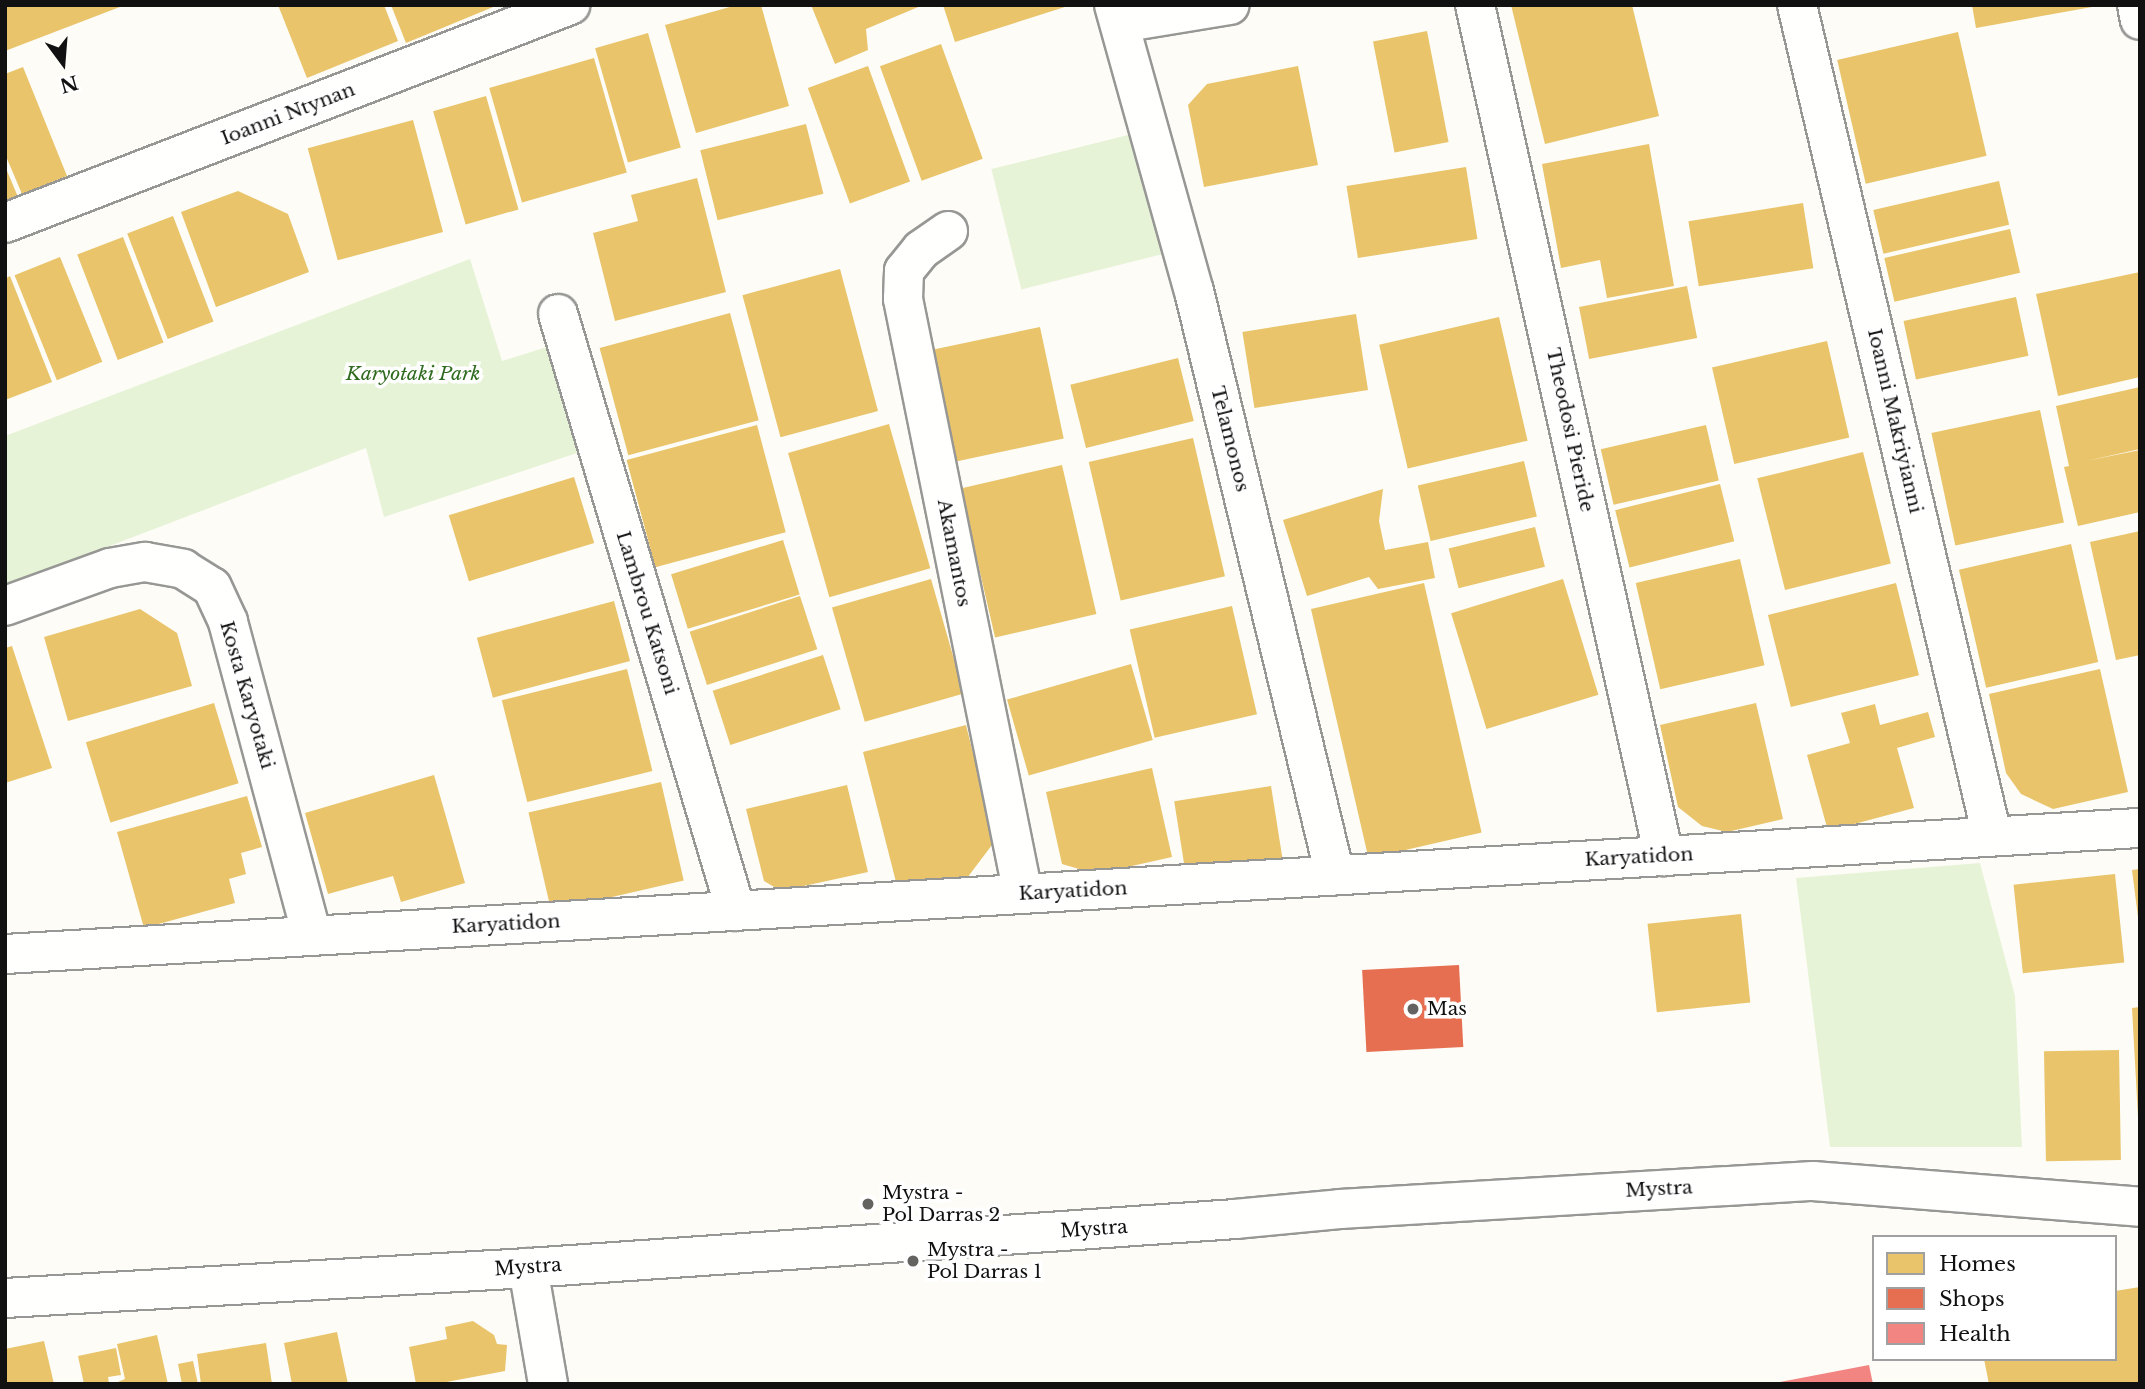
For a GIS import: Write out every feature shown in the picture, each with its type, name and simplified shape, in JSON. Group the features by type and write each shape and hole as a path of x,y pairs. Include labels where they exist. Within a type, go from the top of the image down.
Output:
{"street":[{"name":"Ioanni Ntynan","path":"5,223 570,5"},
{"path":"1117,14 1230,5"},
{"name":"Theodosi Pieride","path":"1475,5 1664,856"},
{"name":"Ioanni Makriyianni","path":"1797,5 1992,836"},
{"path":"2137,5 2140,20"},
{"name":"Telamonos","path":"1117,14 1194,292 1335,875"},
{"name":"Akamantos","path":"948,231 921,250 904,271 903,299 1023,894"},
{"name":"Lambrou Katsoni","path":"558,314 736,911"},
{"name":"Kosta Karyotaki","path":"5,606 110,568 145,562 183,569 212,587 228,622 312,935"},
{"name":"Karyatidon","path":"5,954 2140,828"},
{"name":"Mystra","path":"5,1298 528,1268 1221,1220 1381,1206 1813,1181 2140,1207"},
{"path":"528,1268 548,1384"}],"green space":[{"path":"1132,134 1162,254 1021,289 991,169"},
{"name":"Karyotaki Park","path":"470,259 502,361 550,346 580,452 384,517 366,448 5,586 5,436"},
{"path":"1980,863 2015,996 2022,1147 1830,1147 1796,878"}],"building: Homes":[{"path":"5,5 125,5 5,51"},
{"path":"278,5 384,5 398,41 307,78"},
{"path":"391,5 498,5 406,43"},
{"path":"737,5 761,5 789,106 696,133 665,25"},
{"path":"811,5 923,5 866,29 868,50 835,64"},
{"path":"943,5 1068,5 1068,6 955,42"},
{"path":"1511,5 1632,5 1659,116 1545,144"},
{"path":"1972,5 2092,5 2092,7 1976,28"},
{"path":"1427,31 1449,142 1395,152 1373,41"},
{"path":"1958,32 1987,156 1866,184 1837,60"},
{"path":"648,33 681,147 628,163 595,48"},
{"path":"941,44 983,159 922,181 880,66"},
{"path":"594,58 627,172 522,202 489,88"},
{"path":"868,66 910,182 850,203 808,88"},
{"path":"1298,66 1318,165 1204,187 1188,105 1207,84"},
{"path":"23,67 67,176 22,194 5,154 5,74"},
{"path":"486,96 519,209 466,225 433,111"},
{"path":"413,120 443,232 338,260 308,148"},
{"path":"806,124 823,194 718,220 700,150"},
{"path":"1649,144 1674,286 1607,298 1600,260 1561,268 1542,164"},
{"path":"5,166 18,197 5,202"},
{"path":"1466,167 1477,239 1358,258 1346,186"},
{"path":"697,178 726,292 615,321 593,233 638,221 631,195"},
{"path":"1999,181 2009,225 1883,254 1873,210"},
{"path":"238,191 288,214 309,272 216,307 181,212"},
{"path":"1803,203 1813,268 1699,286 1688,221"},
{"path":"173,216 213,321 168,339 127,234"},
{"path":"2010,229 2020,273 1894,302 1884,258"},
{"path":"123,237 163,342 118,360 77,255"},
{"path":"60,257 102,362 57,380 15,275"},
{"path":"840,269 878,411 780,437 742,295"},
{"path":"2140,272 2140,377 2058,396 2036,294"},
{"path":"10,276 52,382 5,400 5,279"},
{"path":"1687,286 1697,338 1589,359 1579,307"},
{"path":"2016,297 2028,356 1916,380 1904,321"},
{"path":"730,313 759,420 628,455 600,348"},
{"path":"1356,314 1368,390 1254,408 1242,332"},
{"path":"1499,317 1528,441 1408,468 1379,345"},
{"path":"1040,327 1064,439 956,461 932,350"},
{"path":"1827,341 1849,437 1734,464 1712,368"},
{"path":"1178,358 1194,421 1086,448 1070,385"},
{"path":"2140,387 2140,449 2086,461 2140,450 2140,512 2078,526 2064,467 2069,466 2056,406"},
{"path":"2040,410 2064,522 1955,546 1931,433"},
{"path":"889,424 930,568 829,597 788,453"},
{"path":"757,425 786,532 655,567 627,460"},
{"path":"1706,425 1719,481 1614,505 1601,449"},
{"path":"1193,438 1225,576 1121,600 1089,462"},
{"path":"1863,452 1891,564 1785,590 1757,478"},
{"path":"1524,461 1537,517 1431,541 1418,486"},
{"path":"1062,465 1096,614 995,637 961,488"},
{"path":"574,477 594,543 469,581 449,515"},
{"path":"1720,484 1734,541 1629,567 1615,510"},
{"path":"1383,489 1379,521 1385,550 1428,542 1435,578 1378,589 1369,577 1307,596 1283,520"},
{"path":"1535,527 1545,567 1459,588 1449,549"},
{"path":"2140,531 2140,655 2116,660 2090,542"},
{"path":"783,540 800,595 688,629 671,574"},
{"path":"2071,544 2098,662 1986,688 1959,570"},
{"path":"1740,559 1765,665 1660,689 1636,583"},
{"path":"931,579 964,693 865,722 832,607"},
{"path":"1563,579 1598,695 1486,729 1451,613"},
{"path":"1424,583 1482,832 1369,859 1311,609"},
{"path":"1896,583 1919,675 1791,707 1768,615"},
{"path":"800,596 817,649 707,685 690,632"},
{"path":"614,601 630,661 493,698 477,638"},
{"path":"1232,606 1257,714 1155,738 1130,630"},
{"path":"140,609 177,633 192,686 68,721 44,637"},
{"path":"12,646 52,768 5,783 5,648"},
{"path":"823,655 841,709 730,745 713,691"},
{"path":"1131,664 1153,740 1029,775 1007,700"},
{"path":"627,669 652,771 527,802 502,700"},
{"path":"2100,669 2128,792 2053,809 2021,794 2006,773 1989,694"},
{"path":"214,703 239,783 110,823 86,742"},
{"path":"1756,703 1783,819 1727,832 1702,826 1678,807 1660,725"},
{"path":"1875,704 1880,725 1928,712 1935,737 1897,748 1914,808 1828,831 1807,755 1850,743 1841,713"},
{"path":"966,725 995,841 964,882 896,882 863,752"},
{"path":"1152,768 1172,857 1096,874 1062,864 1046,792"},
{"path":"434,775 465,883 401,902 393,876 328,894 305,813"},
{"path":"661,782 684,880 551,911 528,813"},
{"path":"847,785 868,872 781,891 764,881 746,809"},
{"path":"1271,786 1283,860 1186,875 1174,801"},
{"path":"247,796 262,847 241,853 246,874 229,879 235,903 144,928 117,832"},
{"path":"2140,869 2140,916 2138,917 2132,870"},
{"path":"2115,874 2124,963 2023,973 2014,885"},
{"path":"1741,914 1750,1003 1657,1012 1648,924"},
{"path":"2140,1007 2140,1117 2138,1117 2132,1008"},
{"path":"2119,1050 2121,1160 2046,1161 2044,1051"},
{"path":"2140,1287 2140,1384 1989,1384 1984,1361 2117,1361 2117,1291"},
{"path":"473,1321 494,1335 497,1344 507,1345 505,1371 436,1384 416,1384 409,1347 447,1339 445,1327"},
{"path":"337,1332 348,1384 292,1384 284,1343"},
{"path":"157,1335 168,1384 113,1384 125,1379 117,1344"},
{"path":"44,1341 54,1384 5,1384 5,1349"},
{"path":"266,1343 272,1384 201,1384 197,1354"},
{"path":"116,1348 121,1375 108,1377 109,1384 84,1384 78,1356"},
{"path":"193,1361 198,1384 182,1384 178,1364"}],"building: Shops":[{"name":"Mas","path":"1459,965 1463,1047 1366,1052 1362,970"}],"building: Health":[{"path":"1869,1365 1873,1384 1780,1384 1780,1382"}],"place":[{"name":"Mas","path":"1413,1009"},
{"name":"Mystra - Pol Darras 2","path":"868,1204"},
{"name":"Mystra - Pol Darras 1","path":"913,1261"}]}
